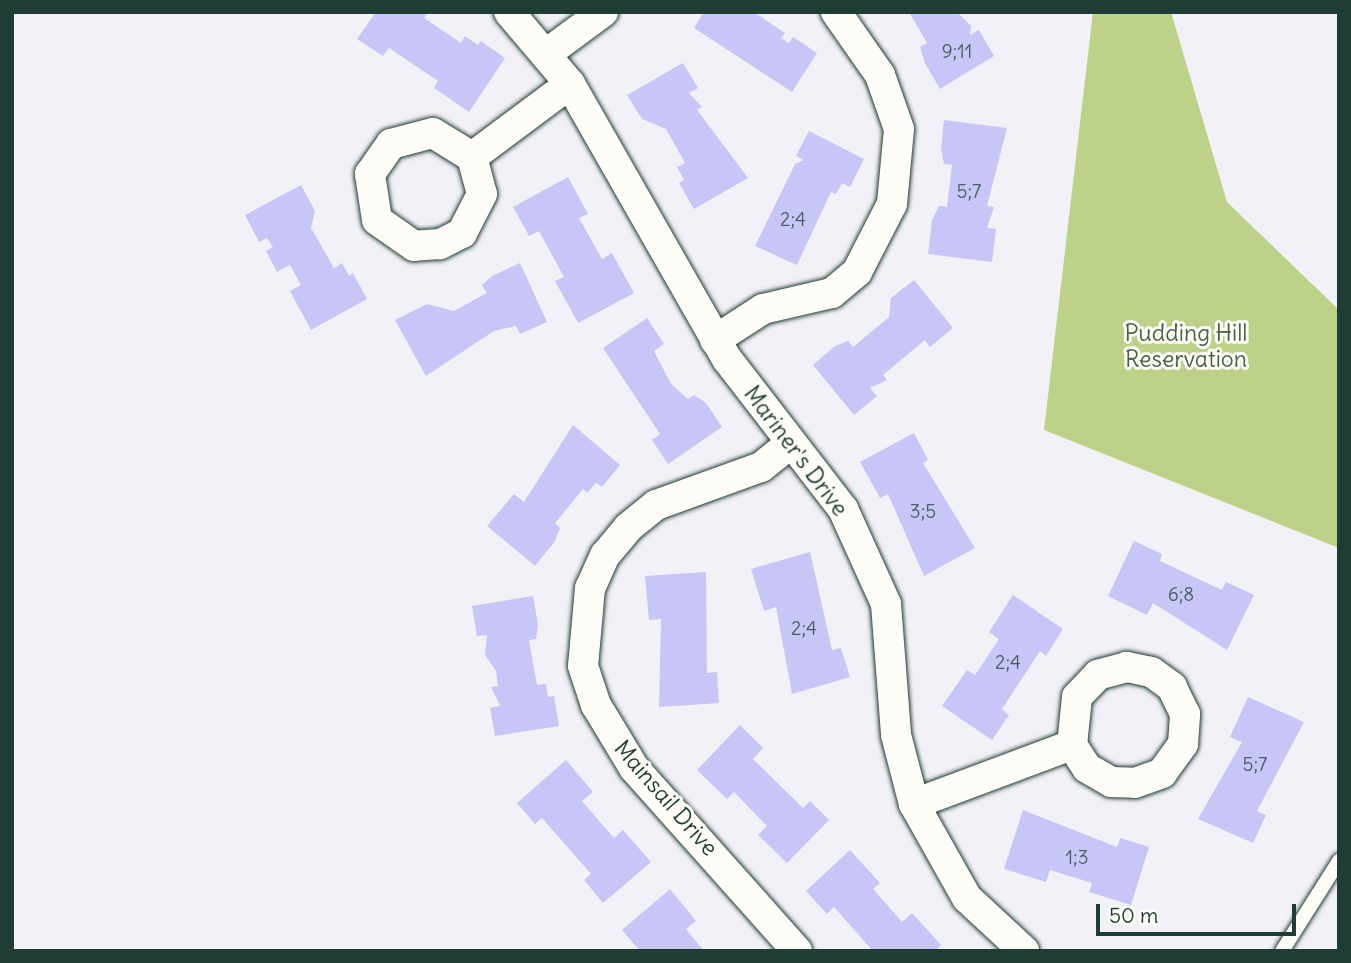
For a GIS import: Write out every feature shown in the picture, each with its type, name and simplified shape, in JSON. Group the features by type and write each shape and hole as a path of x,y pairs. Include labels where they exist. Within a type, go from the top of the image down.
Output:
{"street":[{"name":"Mariner's Drive","path":"509,12 570,84 715,340 843,509 886,604 896,735 914,804 967,898 1024,951"},
{"path":"546,54 603,12"},
{"path":"715,340 763,309 832,293 857,272 892,204 899,129 880,75 836,12"},
{"path":"472,157 570,84"},
{"name":"Mainsail Drive","path":"791,443 761,467 656,505 628,528 605,555 590,588 583,632 583,666 608,730 797,951"},
{"path":"914,804 1072,745"}],"lane":[{"path":"1282,951 1339,861"}],"green space":[{"name":"Pudding Hill Reservation","path":"1093,12 1171,12 1227,202 1339,310 1339,548 1044,430"}],"building":[{"path":"376,12 428,12 424,18 461,43 465,36 478,45 481,41 505,58 469,112 434,88 438,81 389,48 383,56 357,39"},
{"path":"704,12 754,12 785,33 781,38 789,43 793,37 817,53 792,92 694,28"},
{"path":"909,12 957,12 971,26 970,35 979,30 994,56 940,89 925,63 920,47 927,43"},
{"path":"683,63 698,88 689,93 702,107 697,110 748,178 694,209 679,183 684,180 677,167 685,163 666,129 642,119 627,95"},
{"path":"944,120 1007,128 987,206 994,207 987,228 996,229 992,262 928,254 932,220 939,206 947,207 952,165 944,164 941,149"},
{"path":"809,131 864,159 850,187 842,183 836,194 831,192 797,265 755,246 795,164 804,160 796,156"},
{"path":"568,177 588,214 579,218 602,259 612,253 634,293 578,323 555,281 564,277 539,231 529,236 513,207"},
{"path":"301,185 315,211 311,228 334,268 342,263 349,276 353,273 367,299 311,330 290,291 301,285 290,265 277,272 266,251 273,247 267,238 259,242 245,215"},
{"path":"520,263 547,322 520,334 516,326 494,331 426,376 395,320 427,304 454,311 487,293 482,285 492,276"},
{"path":"914,280 953,328 930,347 925,340 883,375 887,380 870,388 877,396 854,415 813,365 835,346 848,341 853,347 889,317 891,298"},
{"path":"647,318 664,344 654,351 671,384 688,399 694,395 706,403 722,427 668,464 652,440 660,434 603,348"},
{"path":"573,425 620,465 602,487 596,483 587,493 583,489 555,523 560,528 555,541 535,566 487,526 514,494 524,502"},
{"path":"914,433 928,460 923,463 975,548 924,576 888,494 880,498 860,462"},
{"path":"1134,541 1162,554 1160,561 1222,590 1226,582 1254,595 1227,650 1153,603 1147,615 1108,596"},
{"path":"810,552 832,650 841,648 850,677 792,694 776,607 764,611 751,569"},
{"path":"706,572 707,673 717,672 719,703 659,707 661,619 649,620 645,576"},
{"path":"1013,595 1063,629 1046,656 1040,651 1002,709 1009,715 992,740 942,706 967,670 975,675 999,639 989,632"},
{"path":"533,596 538,625 536,639 529,640 537,685 546,684 548,697 554,696 559,726 495,736 490,708 500,706 491,687 498,686 496,671 485,655 487,635 477,636 472,606"},
{"path":"1248,697 1304,722 1257,811 1266,815 1253,843 1198,819 1242,742 1230,737"},
{"path":"740,725 763,748 753,759 803,808 810,801 829,820 787,863 758,835 767,826 734,792 727,799 697,770"},
{"path":"566,760 593,792 582,801 614,838 623,830 651,862 603,903 584,880 591,874 542,818 535,824 517,803"},
{"path":"1023,810 1117,847 1120,838 1149,847 1131,905 1089,892 1092,883 1050,870 1046,882 1004,869"},
{"path":"850,850 880,883 873,889 902,922 912,913 941,945 935,951 873,951 834,907 827,914 806,891"},
{"path":"670,889 696,921 686,929 704,951 640,951 622,930"}]}
